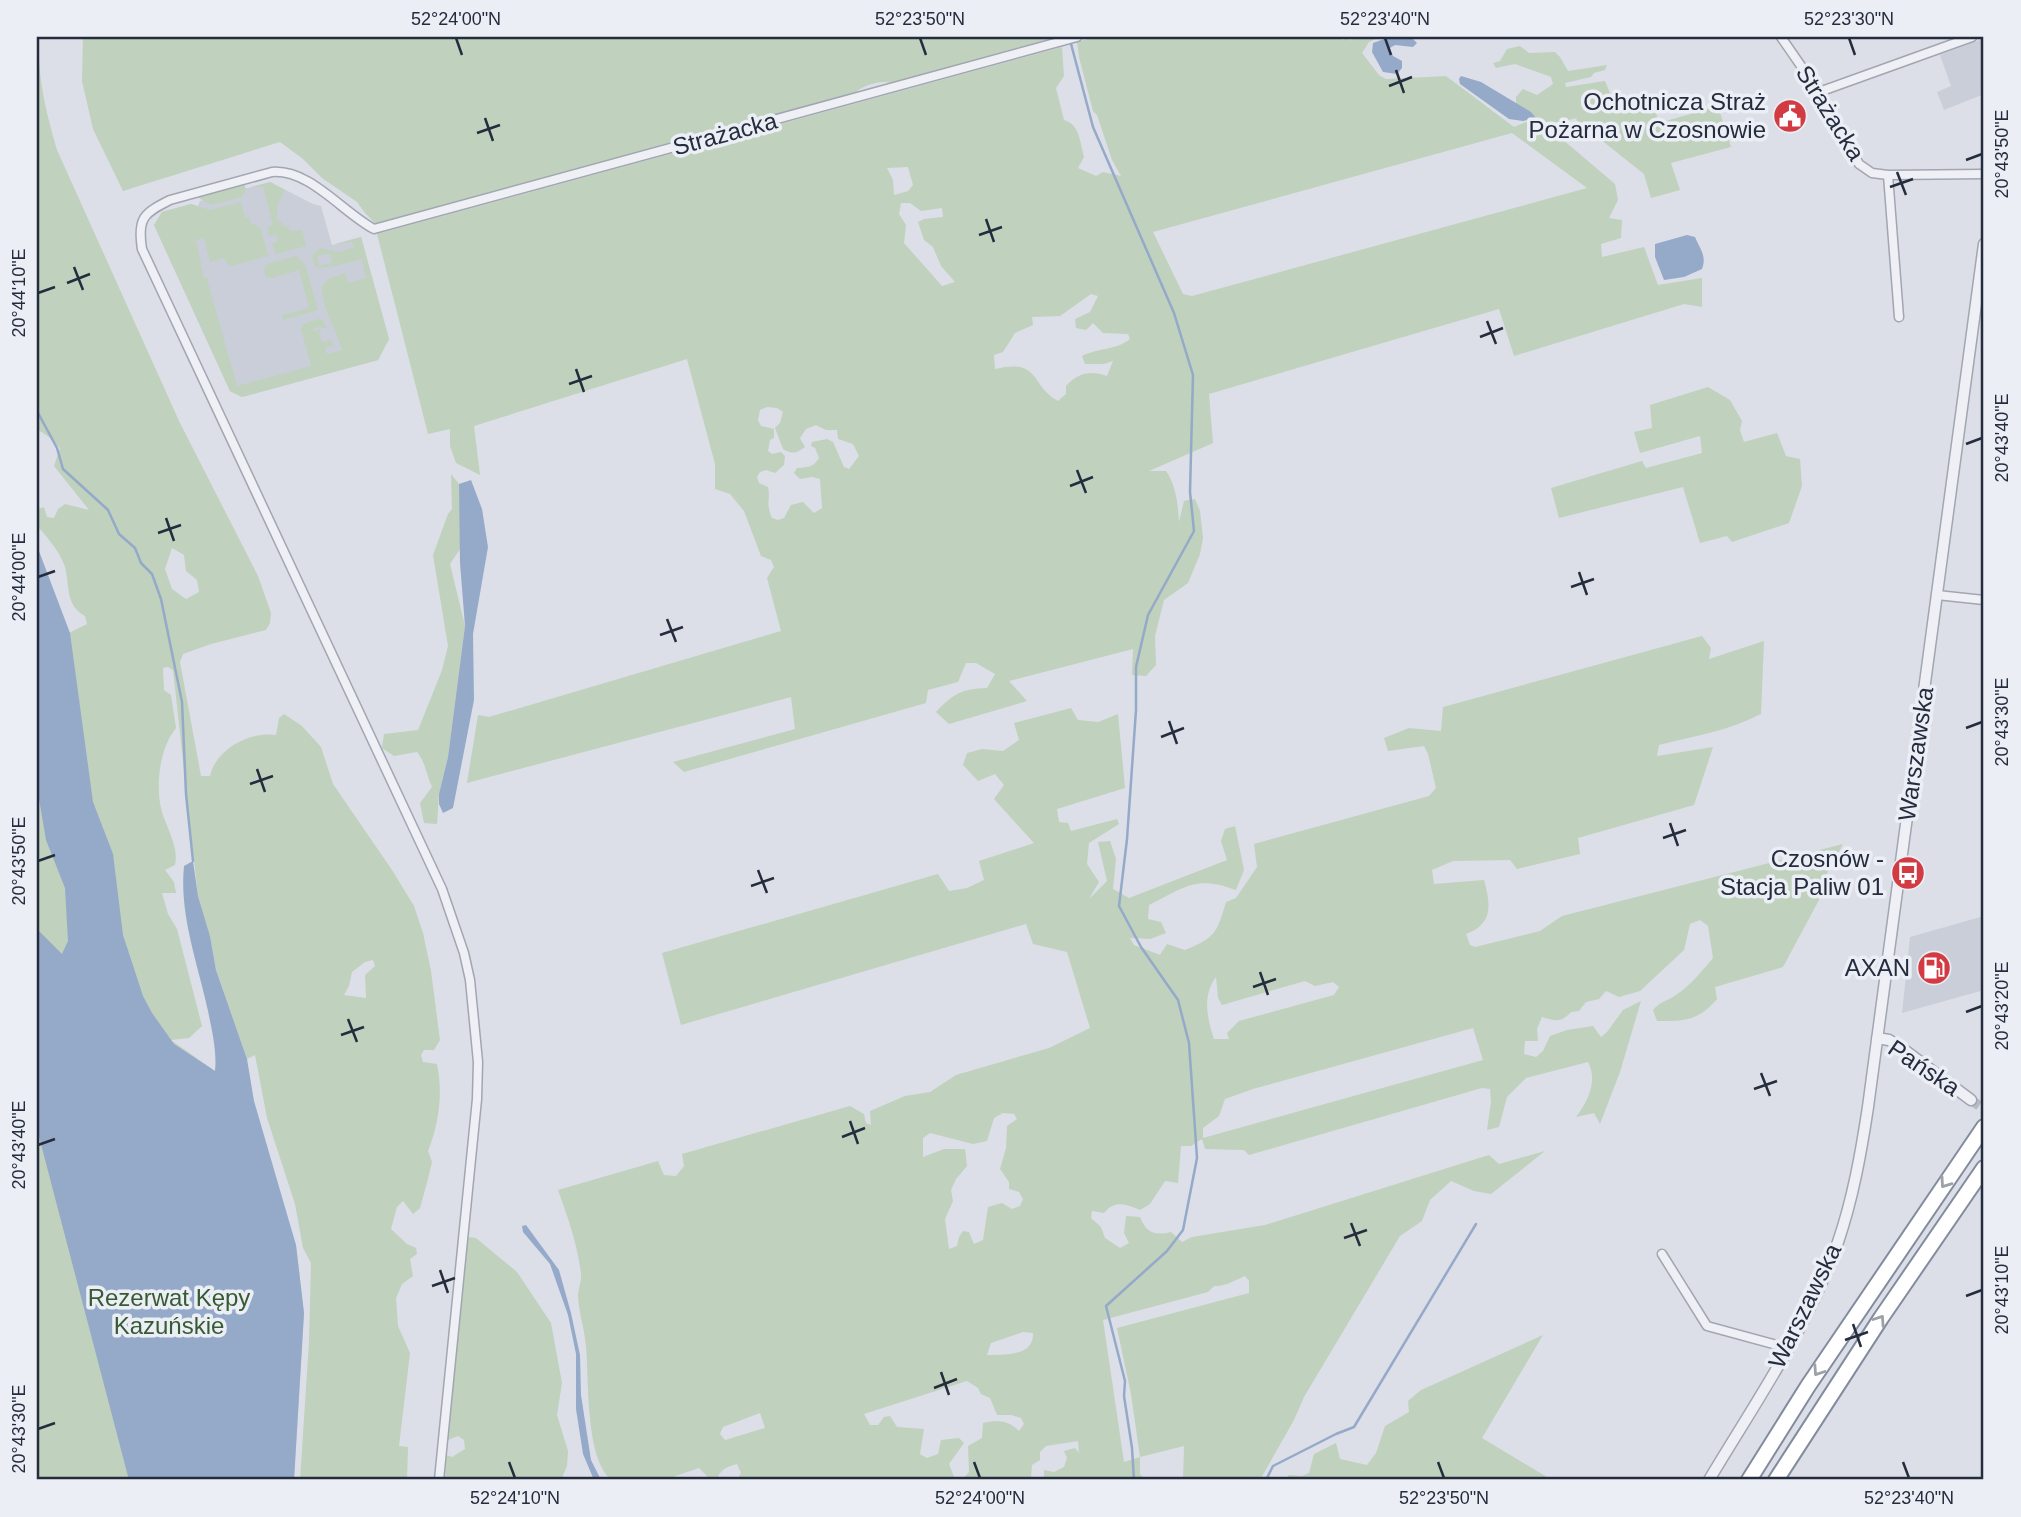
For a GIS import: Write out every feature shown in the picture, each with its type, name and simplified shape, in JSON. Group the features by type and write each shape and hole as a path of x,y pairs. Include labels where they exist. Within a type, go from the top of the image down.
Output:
{"highway":[{"path":"1749,1480 1823,1363 1984,1126"},
{"path":"1776,1480 1855,1356 1984,1168"}],"street":[{"name":"Strażacka","path":"439,1480 477,1099 476,1036 464,953 442,889 142,249 139,231 144,216 170,200 272,172 286,171 308,182 374,229 1076,37"},
{"name":"Strażacka","path":"1781,37 1819,92 1859,164 1872,173 1984,174"},
{"path":"1819,92 1972,37"},
{"name":"Strażacka","path":"1888,175 1899,317"},
{"name":"Warszawska","path":"1709,1480 1788,1348 1823,1279 1848,1208 1863,1142 1984,244"},
{"path":"1937,595 1984,600"},
{"name":"Pańska","path":"1877,1038 1899,1046 1971,1100"},
{"path":"1662,1254 1707,1326 1788,1348"}],"shaded area":[{"path":"1984,38 1984,94 1944,110 1937,92 1951,86 1940,55"},
{"path":"270,182 321,206 332,245 361,237 389,339 378,360 242,397 230,391 154,225 162,212 191,204 198,206 200,201"},
{"path":"1984,916 1984,990 1902,1013 1910,937"}],"green space":[{"path":"39,37 43,94 57,150 180,423 258,576 271,613 266,630 183,654 180,662 201,776 210,776 219,758 245,739 276,735 279,718 284,714 302,726 321,747 333,784 414,906 423,933 440,1040 434,1050 424,1050 421,1055 423,1062 437,1064 439,1108 428,1151 432,1162 420,1208 413,1214 403,1201 397,1207 391,1229 407,1244 416,1248 417,1254 410,1259 413,1276 402,1284 396,1298 398,1326 410,1353 399,1446 408,1447 407,1480 300,1480 311,1263 303,1248 295,1204 267,1118 255,1055 247,1059 216,970 210,936 198,896 173,670 168,667 163,668 164,690 171,695 176,728 162,757 159,791 162,812 176,858 175,865 165,870 174,882 176,893 162,893 168,914 177,929 202,1026 189,1038 171,1040 215,1071 296,1245 304,1313 294,1480 37,1480 37,546 69,633 87,624 85,616 71,601 65,567 60,556 37,526 38,509 44,507 47,517 54,518 58,509 65,504 89,510 54,466 60,448 37,429","holes":["172,548 184,555 186,571 197,580 199,592 186,599 172,589 165,569","373,960 375,966 365,975 366,998 344,995 352,972 365,962"]},
{"path":"83,37 1057,37 892,83 872,84 855,93 376,224 357,202 322,178 280,142 123,191 93,129 82,81"},
{"path":"1095,37 1342,37 1342,40 1348,38 1351,41 1351,37 1380,37 1369,42 1362,53 1379,75 1386,79 1446,76 1514,127 1536,118 1516,104 1516,97 1523,89 1537,95 1553,84 1551,77 1515,64 1496,68 1493,63 1500,61 1507,49 1520,46 1529,53 1555,52 1568,71 1607,65 1605,70 1594,73 1591,77 1565,83 1566,87 1605,81 1615,105 1650,93 1659,123 1718,106 1731,147 1671,163 1680,190 1651,198 1644,174 1576,120 1577,118 1548,125 1543,123 1615,184 1618,200 1609,218 1622,220 1621,238 1601,244 1602,257 1644,247 1658,285 1702,278 1702,307 1684,304 1514,356 1499,309 1209,394 1213,443 1149,471 1166,471 1176,495 1179,522 1184,501 1195,499 1200,511 1203,538 1200,554 1188,583 1164,600 1155,636 1156,665 1146,676 1132,675 1133,649 1009,681 1027,701 949,724 936,712 959,693 987,688 995,674 976,663 966,663 958,682 928,690 926,703 684,772 673,762 795,729 791,697 467,783 478,715 489,717 781,631 767,578 774,567 771,560 761,556 744,511 730,494 715,489 715,464 687,359 474,426 480,475 456,463 450,446 450,429 428,434 377,234 1062,47 1064,76 1056,88 1064,120 1073,125 1080,140 1084,157 1078,168 1096,176 1103,172 1121,176 1093,111 1077,42","holes":["1512,133 1587,188 1192,296 1183,294 1153,232","908,167 913,185 908,191 894,195 893,180 887,168","901,203 910,203 921,211 942,208 943,217 918,222 924,240 933,247 941,266 955,282 942,286 904,243 906,225 899,214","1091,294 1098,296 1090,312 1075,319 1076,328 1086,330 1093,323 1103,333 1128,334 1130,339 1125,343 1082,356 1085,364 1113,361 1107,376 1090,373 1075,378 1066,386 1066,394 1058,401 1049,395 1028,370 1020,367 995,369 994,355 1003,352 1015,333 1033,325 1032,317 1060,316","767,407 783,412 780,423 775,428 783,449 792,453 805,447 800,438 806,429 816,425 826,430 837,430 838,439 853,444 859,456 849,469 844,467 833,442 827,439 812,442 811,446 815,448 819,458 812,465 797,468 794,473 800,479 820,479 822,508 814,513 803,502 791,505 784,518 772,518 768,487 759,483 757,477 760,472 766,470 775,473 784,465 785,456 781,452 772,454 768,451 770,440 774,438 774,429 761,426 758,420 760,410"]},
{"path":"270,182 285,190 277,206 277,219 291,231 302,230 306,246 276,254 272,244 278,241 276,235 269,236 267,227 273,225 263,187 252,187"},
{"path":"244,184 246,189 242,197 211,205 199,198 199,196"},
{"path":"241,202 245,218 249,217 251,225 255,224 261,229 268,256 232,266 228,265 224,258 210,262 204,238 196,240 204,278 212,277 207,279 237,386 311,366 301,329 303,324 318,319 323,321 327,328 314,327 315,332 322,330 319,333 322,342 331,340 333,347 326,347 326,353 342,350 326,310 322,286 330,278 345,273 348,283 366,278 362,259 331,267 331,258 335,256 330,257 329,253 317,256 319,266 329,263 330,267 319,268 315,266 312,256 320,248 339,252 355,247 352,242 335,244 361,237 389,339 378,360 242,397 230,391 154,225 162,212 191,204 210,210"},
{"path":"296,256 305,264 318,310 283,320 282,315 309,308 299,270 272,278 266,277 264,269 267,264"},
{"path":"1708,387 1730,400 1742,421 1740,430 1744,442 1777,433 1786,456 1800,459 1802,486 1789,523 1732,542 1727,536 1700,543 1683,487 1559,518 1551,488 1642,461 1646,468 1702,453 1700,436 1640,453 1634,432 1652,428 1650,405"},
{"path":"451,474 459,484 461,521 460,549 450,564 465,626 448,757 439,794 437,824 424,823 420,803 432,787 420,756 417,752 394,756 382,748 384,734 418,730 442,670 448,646 433,555 452,509"},
{"path":"1702,636 1711,648 1709,659 1764,641 1761,714 1723,729 1659,745 1657,756 1713,747 1694,805 1578,838 1580,854 1517,869 1510,860 1453,861 1432,870 1434,884 1484,880 1488,913 1481,925 1466,934 1470,945 1475,947 1540,931 1562,916 1843,844 1817,892 1819,900 1783,967 1715,987 1717,999 1697,1016 1683,1020 1657,1021 1653,1010 1686,987 1713,958 1708,926 1700,920 1690,924 1684,950 1640,991 1619,997 1606,991 1599,999 1586,1002 1579,1011 1571,1012 1561,1019 1542,1017 1537,1029 1538,1041 1525,1041 1524,1054 1536,1057 1543,1051 1550,1036 1567,1030 1593,1026 1601,1037 1623,1010 1641,1001 1620,1072 1600,1124 1594,1113 1576,1117 1592,1084 1588,1062 1526,1078 1507,1097 1499,1127 1487,1130 1490,1089 1482,1088 1249,1155 1244,1150 1205,1149 1202,1139 1191,1146 1181,1146 1178,1183 1165,1181 1150,1204 1140,1210 1121,1204 1112,1206 1104,1213 1092,1211 1091,1218 1101,1227 1105,1238 1120,1248 1129,1243 1124,1233 1126,1216 1140,1217 1145,1227 1152,1232 1171,1232 1182,1242 1192,1237 1265,1225 1489,1155 1499,1164 1545,1151 1491,1194 1474,1191 1451,1181 1430,1200 1422,1221 1400,1236 1304,1397 1260,1480 1183,1480 1184,1446 1140,1457 1140,1474 1145,1480 1042,1480 1044,1470 1054,1472 1064,1467 1067,1458 1064,1451 1075,1448 1079,1453 1078,1441 1046,1446 1040,1452 1040,1460 1032,1465 1031,1476 1034,1480 737,1480 741,1473 737,1464 724,1469 717,1480 711,1480 699,1468 664,1480 612,1480 603,1470 593,1437 585,1340 578,1300 581,1273 575,1241 558,1190 658,1161 664,1175 676,1176 684,1166 682,1154 850,1106 864,1114 866,1123 871,1125 870,1111 905,1096 930,1092 956,1075 1049,1048 1090,1028 1067,952 1033,944 1026,924 681,1025 662,953 938,874 949,891 967,888 984,880 979,861 1034,843 994,799 1004,785 995,774 978,781 963,765 967,753 982,749 1003,751 1019,740 1014,723 1071,708 1078,720 1098,722 1118,714 1125,788 1057,809 1059,822 1068,823 1071,831 1117,819 1119,824 1089,843 1087,864 1099,882 1089,899 1107,881 1098,842 1110,841 1116,859 1113,889 1129,898 1227,860 1221,841 1225,829 1235,826 1244,870 1236,890 1211,883 1182,888 1149,905 1148,919 1161,922 1166,933 1150,939 1130,938 1134,945 1160,955 1167,944 1185,950 1209,938 1217,928 1226,902 1236,898 1257,867 1254,844 1429,796 1436,788 1424,746 1388,751 1384,738 1409,728 1441,731 1443,707","holes":["1216,977 1218,998 1222,1005 1305,981 1315,986 1333,982 1339,987 1334,995 1239,1021 1227,1033 1229,1039 1214,1039 1207,1007","1473,1028 1483,1060 1203,1138 1203,1128 1219,1116 1225,1099","1003,1113 1014,1114 1017,1119 1007,1126 1006,1148 1000,1169 1009,1182 1009,1189 1019,1192 1023,1199 1020,1206 1012,1209 1002,1203 988,1207 983,1240 974,1244 969,1232 963,1231 957,1246 949,1249 945,1219 953,1201 951,1190 967,1166 965,1149 944,1149 923,1157 923,1138 930,1133 973,1144 987,1141 994,1118","1245,1276 1249,1281 1249,1293 1117,1328 1131,1394 1140,1457 1124,1462 1103,1320 1208,1292 1214,1286","1023,1332 1033,1333 1032,1341 1024,1350 987,1355 991,1343","967,1381 978,1388 981,1394 990,1398 997,1415 1021,1418 1024,1424 1019,1431 1002,1422 983,1423 982,1438 968,1446 969,1472 964,1478 954,1477 949,1464 964,1443 959,1438 941,1440 938,1454 927,1458 920,1454 924,1429 897,1427 890,1416 884,1417 878,1425 870,1425 864,1414","760,1413 765,1428 725,1440 720,1434 723,1427"]},
{"path":"468,1237 476,1238 517,1272 551,1323 562,1383 557,1415 568,1451 567,1466 561,1480 445,1480 446,1455 452,1457 465,1449 464,1440 458,1436 446,1441"},
{"path":"1543,1335 1482,1438 1552,1480 1284,1480 1289,1475 1302,1476 1309,1473 1314,1454 1336,1443 1340,1459 1367,1465 1376,1453 1385,1426 1409,1412 1408,1401 1421,1390"}],"water":[{"path":"1390,37 1411,37 1417,43 1413,47 1395,45 1390,48 1393,56 1402,61 1402,68 1397,74 1383,72 1372,52 1373,43"},
{"path":"1461,76 1481,82 1531,112 1536,118 1523,121 1509,119 1460,84"},
{"path":"1687,235 1695,237 1701,249 1704,260 1702,269 1684,277 1664,280 1655,257 1655,244"},
{"path":"471,480 482,509 488,547 473,634 474,700 453,808 443,813 439,794 448,757 465,626 460,563 459,484"},
{"name":"Rezerwat Kępy Kazuńskie","path":"37,546 70,633 93,802 113,854 123,935 143,996 174,1044 215,1071 212,1033 184,903 184,866 193,861 198,896 210,936 216,970 247,1059 254,1101 296,1245 304,1313 294,1480 129,1480 37,1129 37,929 62,954 68,941 65,888 46,840 37,787"},
{"path":"526,1225 559,1270 580,1355 581,1395 591,1460 601,1480 594,1480 583,1454 576,1409 576,1354 568,1315 550,1264 523,1232 522,1226"}],"waterway":[{"path":"1070,40 1093,127 1174,313 1193,375 1190,492 1194,531 1148,615 1136,667 1136,710 1127,839 1119,906 1141,947 1178,1000 1189,1043 1197,1158 1183,1230 1167,1251 1106,1306 1125,1381 1124,1396 1134,1480"},
{"path":"37,411 57,448 63,469 108,510 119,534 135,548 141,563 152,574 161,599 182,702 186,794 193,861"},
{"path":"1266,1480 1273,1466 1354,1427 1476,1224"}],"tunnel":[{"path":"1971,1100 1984,1109"}],"place":[{"name":"Ochotnicza Straż Pożarna w Czosnowie","path":"1790,116"},
{"name":"Czosnów - Stacja Paliw 01","path":"1908,873"},
{"name":"AXAN","path":"1934,968"}]}
